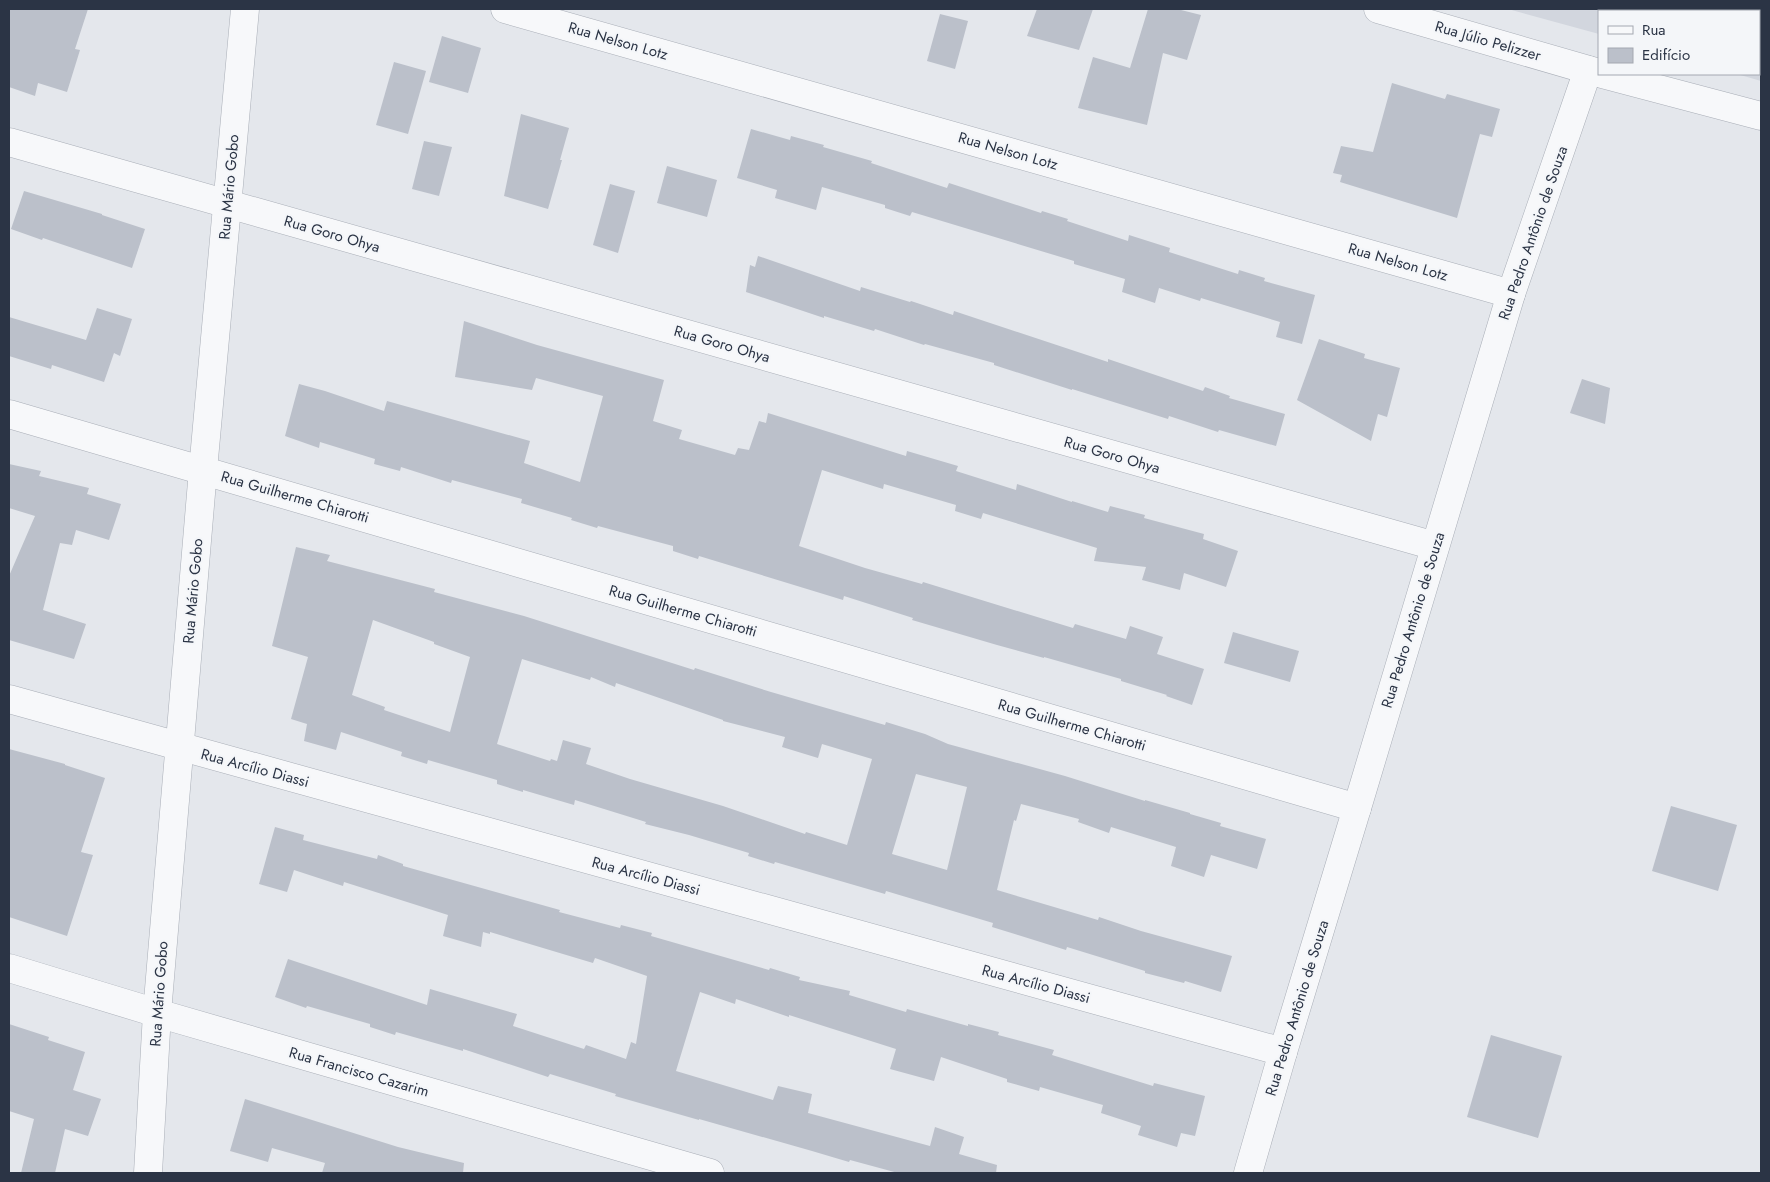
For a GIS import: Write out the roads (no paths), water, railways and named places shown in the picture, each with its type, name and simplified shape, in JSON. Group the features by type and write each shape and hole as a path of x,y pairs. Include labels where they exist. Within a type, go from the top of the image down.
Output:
{"street":[{"name":"Rua Mário Gobo","path":"148,1173 157,1013 203,470 245,9"},
{"name":"Rua Nelson Lotz","path":"505,9 1511,294"},
{"name":"Rua Júlio Pelizzer","path":"1378,9 1596,72"},
{"name":"Rua Pedro Antônio de Souza","path":"1248,1173 1511,294 1596,72"},
{"name":"Rua Júlio Pelizzer","path":"1607,75 1761,116"},
{"name":"Rua Goro Ohya","path":"9,142 1435,546"},
{"name":"Rua Guilherme Chiarotti","path":"9,414 1358,808"},
{"name":"Rua Arcílio Diassi","path":"9,699 1283,1052"},
{"name":"Rua Francisco Cazarim","path":"9,968 157,1013 710,1173"}]}
